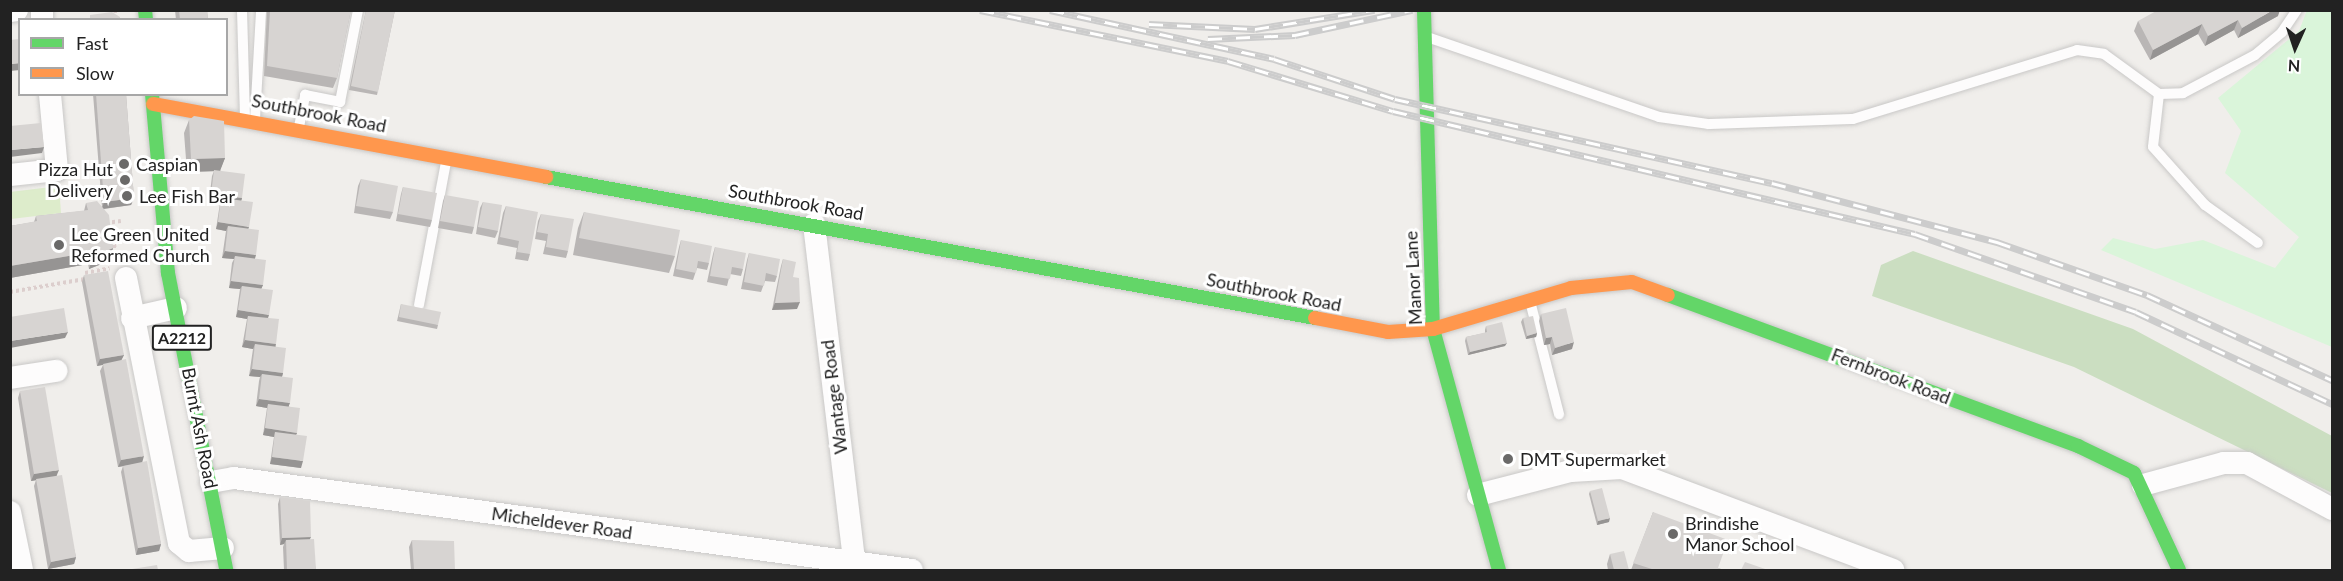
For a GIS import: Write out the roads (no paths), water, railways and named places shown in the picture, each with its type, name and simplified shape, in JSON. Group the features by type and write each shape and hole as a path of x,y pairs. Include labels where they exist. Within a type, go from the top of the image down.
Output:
{"street":[{"path":"10,11 17,10"},
{"name":"Manor Lane","path":"1424,10 1433,328 1499,570"},
{"path":"10,175 57,170 50,96"},
{"name":"Southbrook Road","path":"153,99 1388,333 1433,328"},
{"name":"Burnt Ash Road","path":"153,99 168,273 211,482 226,570"},
{"name":"Wantage Road","path":"814,224 854,566"},
{"path":"118,271 132,318 179,543 189,551 223,548"},
{"name":"Fernbrook Road","path":"1433,328 1598,283 1632,282 1669,292 2078,446 2134,473 2143,485"},
{"path":"132,318 176,308"},
{"path":"10,378 57,371"},
{"path":"2179,570 2151,515 2143,485 2224,463 2247,463 2332,508"},
{"path":"1478,495 1571,471 1622,468 1894,570"},
{"name":"Micheldever Road","path":"211,482 234,478 854,566 912,570"},
{"path":"10,512 22,570"}],"lane":[{"path":"242,10 250,118"},
{"path":"250,118 261,10"},
{"path":"299,127 305,95 340,102 358,10"},
{"path":"1424,36 1659,117 1708,124 1853,118 2077,50 2104,54 2159,94 2194,89 2255,55 2282,32 2297,10"},
{"path":"2159,94 2153,147 2205,205 2258,243"},
{"path":"419,305 447,156"},
{"path":"1530,300 1559,414"}],"railway":[{"path":"980,10 1228,61 1393,111 1915,234 2136,312 2332,404"},
{"path":"1050,10 1274,59 1395,99 1772,183 1997,242 2147,295 2332,380"},
{"path":"1149,24 1255,29 1374,10"},
{"path":"1208,39 1295,35 1412,10"}],"place":[{"name":"Caspian","path":"124,164"},
{"name":"Pizza Hut Delivery","path":"125,180"},
{"name":"Lee Fish Bar","path":"127,196"},
{"name":"Lee Green United Reformed Church","path":"59,245"},
{"name":"DMT Supermarket","path":"1508,459"},
{"name":"Brindishe Manor School","path":"1673,534"}]}
